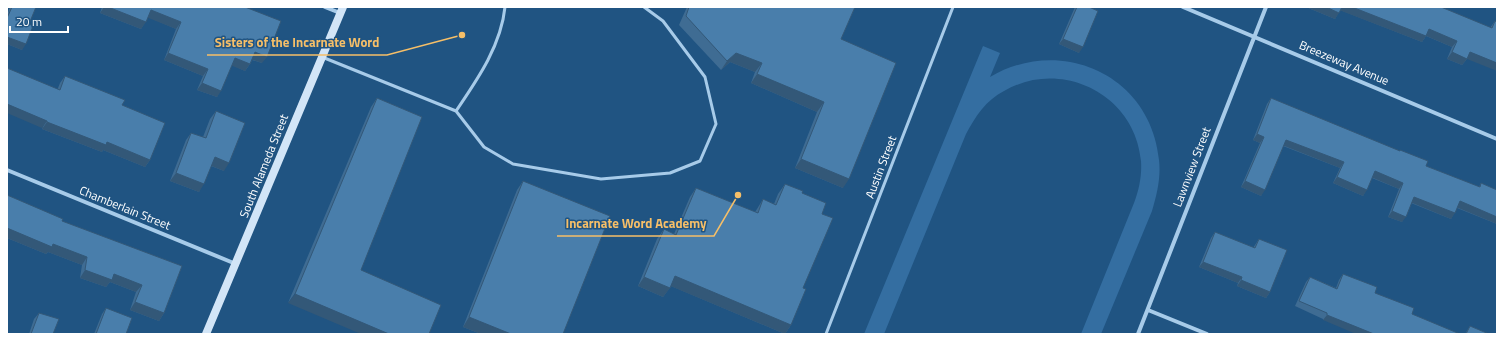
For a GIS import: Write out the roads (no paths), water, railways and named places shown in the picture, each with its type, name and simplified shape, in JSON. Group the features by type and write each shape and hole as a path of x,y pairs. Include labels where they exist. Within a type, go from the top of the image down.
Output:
{"main road":[{"name":"South Alameda Street","path":"206,334 342,10"}],"street":[{"path":"325,7 342,10"},
{"name":"Breezeway Avenue","path":"1183,7 1497,139"},
{"name":"Lawnview Street","path":"1138,334 1266,7"},
{"name":"Chamberlain Street","path":"7,170 236,264"},
{"path":"1148,310 1207,334"}],"lane":[{"path":"456,111 485,68 503,21 504,7"},
{"path":"322,57 456,111 484,147 513,164 601,179 670,173 700,161 716,124 705,77 663,21 644,7"},
{"name":"Austin Street","path":"826,334 953,7"}],"place":[{"name":"Sisters of the Incarnate Word","path":"462,35"},
{"name":"Incarnate Word Academy","path":"738,195"}]}
